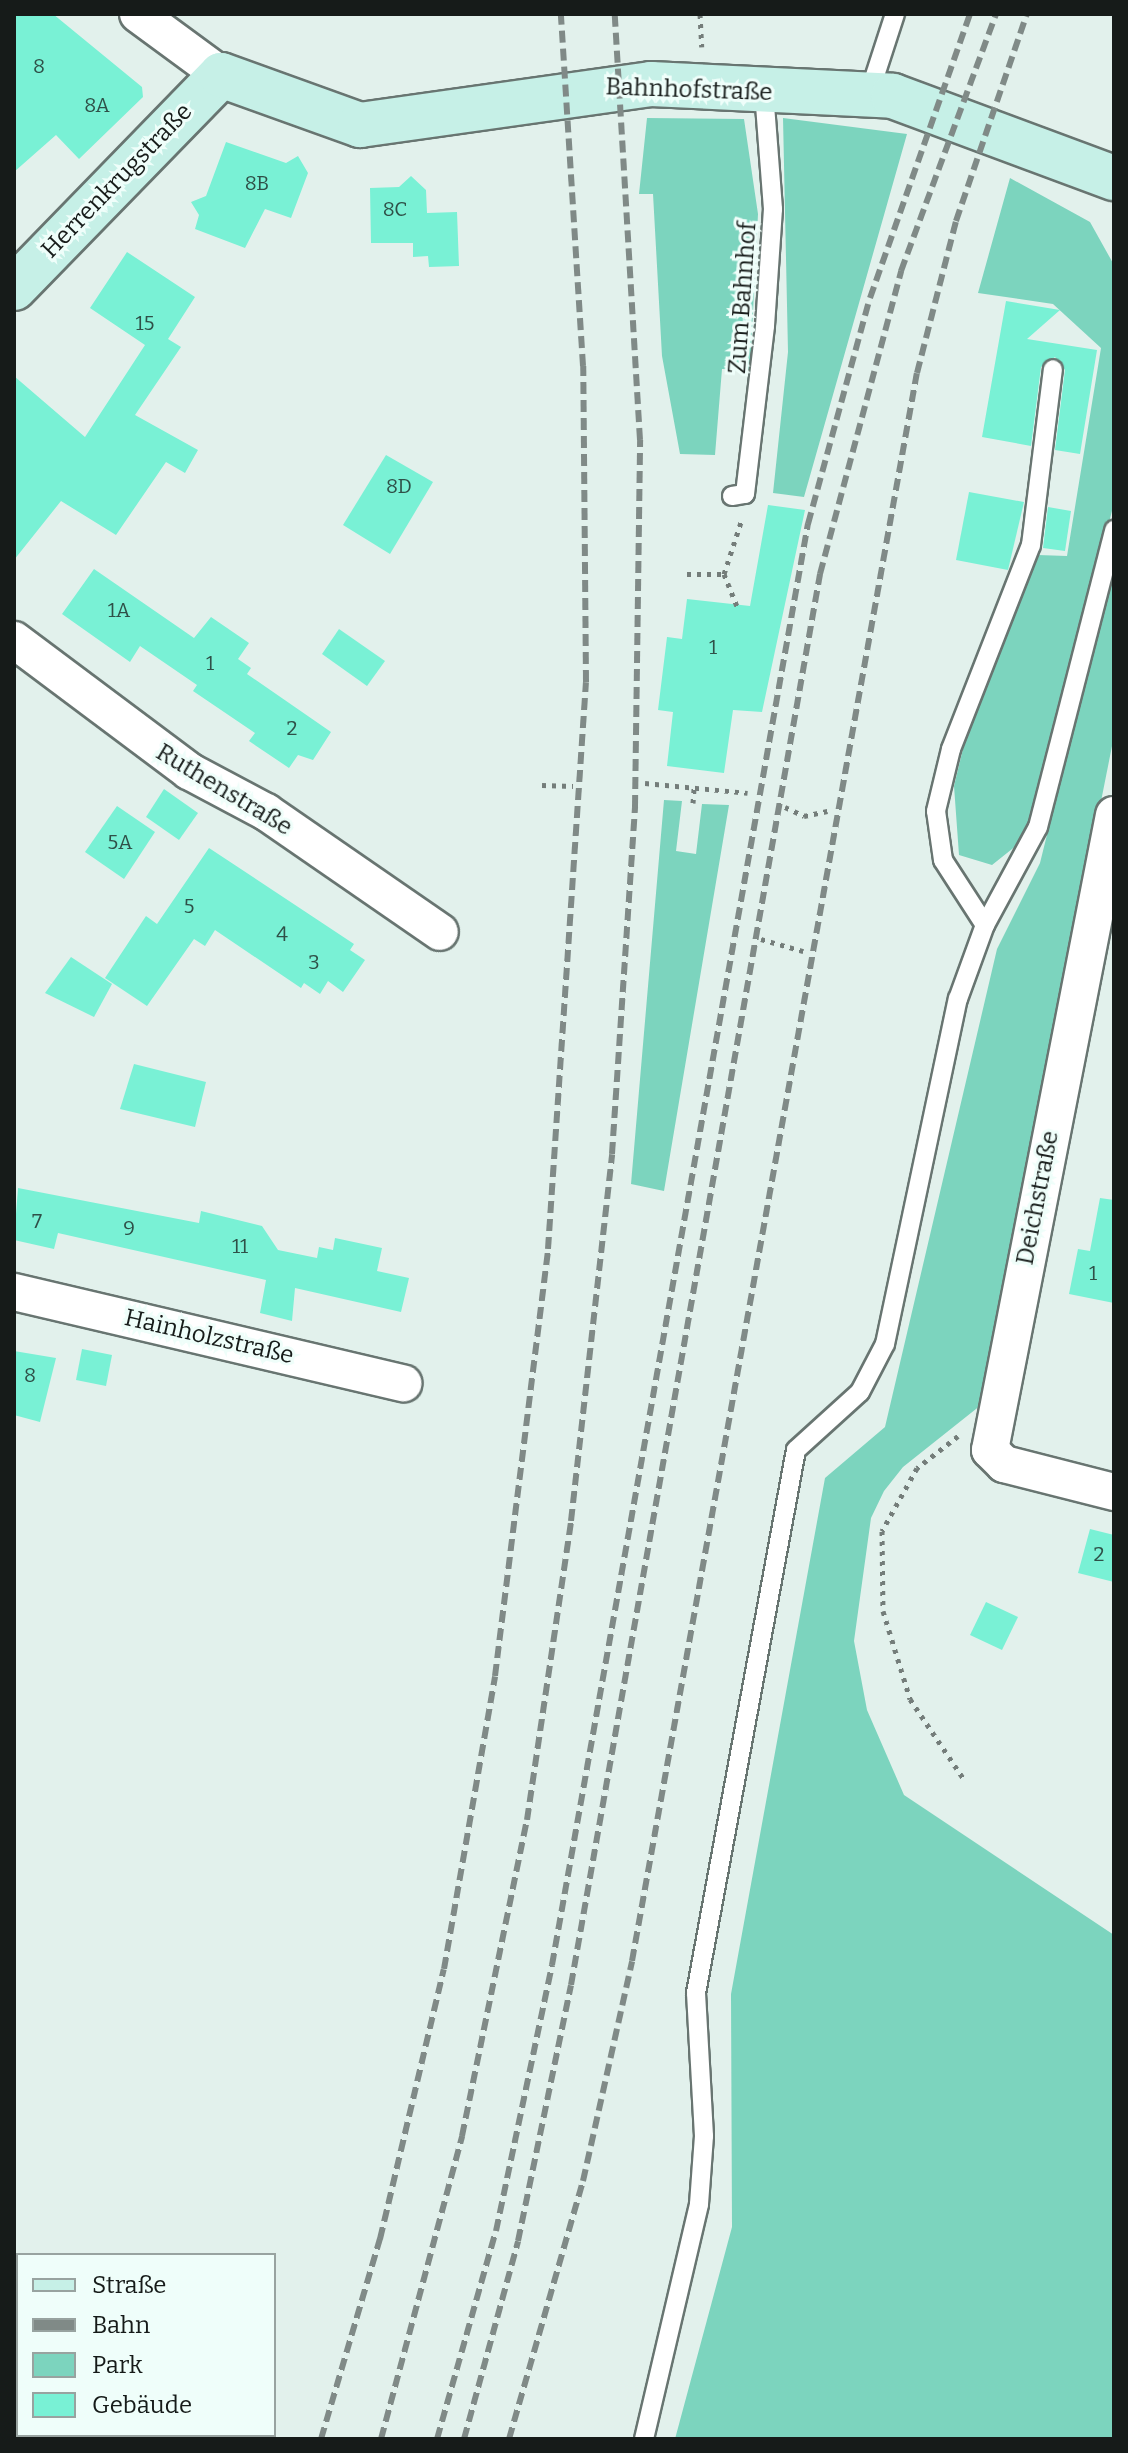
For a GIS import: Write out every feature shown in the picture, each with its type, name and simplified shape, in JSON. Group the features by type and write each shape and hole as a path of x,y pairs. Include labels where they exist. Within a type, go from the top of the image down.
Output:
{"street":[{"name":"Bahnhofstraße","path":"138,14 221,75 360,125 422,122 592,87 916,99 1114,178"},
{"name":"Herrenkrugstraße","path":"14,288 221,75"},
{"name":"Ruthenstraße","path":"14,640 189,771 266,812 440,932"},
{"name":"Deichstraße","path":"1114,815 1106,904 992,1425 990,1450 1004,1464 1114,1492"},
{"name":"Hainholzstraße","path":"14,1292 403,1383"}],"lane":[{"path":"868,96 895,14"},
{"name":"Zum Bahnhof","path":"738,495 753,396 773,209 764,91"},
{"path":"985,925 943,860 936,811 951,749 1031,545 1053,369"},
{"path":"644,2439 699,2204 704,2136 696,1993 796,1450 860,1392 885,1344 958,999 985,925 1038,827 1114,530"}],"path":[{"path":"737,606 724,574 738,495"},
{"path":"687,574 724,574"},
{"path":"645,783 748,793"},
{"path":"542,785 573,786"},
{"path":"552,785 552,794"},
{"path":"693,803 694,788"},
{"path":"785,807 804,816 827,811"},
{"path":"761,939 803,951"},
{"path":"965,1781 910,1699 883,1611 882,1531 917,1468 936,1450 992,1425"}],"green space":[{"path":"647,118 744,119 758,214 750,370 722,369 715,455 680,454 662,356 653,194 639,194"},
{"path":"783,118 907,134 804,497 773,493 788,352"},
{"path":"1010,178 1090,222 1114,265 1114,503 1034,816 1022,841 992,865 959,855 954,786 968,728 1038,555 1067,556 1101,348 1053,304 978,293"},
{"path":"1114,564 1114,736 981,1405 903,1467 884,1491 871,1518 854,1641 867,1710 904,1795 1114,1935 1114,2439 675,2439 732,2227 731,1994 825,1478 885,1427 997,949 1040,863"},
{"path":"664,800 682,801 676,851 696,854 702,804 729,805 664,1191 631,1184"}],"building":[{"path":"14,14 53,14 142,87 143,97 79,159 56,135 14,172"},
{"path":"226,142 286,163 298,156 308,173 291,218 265,209 245,248 195,229 199,215 191,202 206,196"},
{"path":"411,176 426,190 427,213 457,212 459,266 429,267 428,256 413,257 413,243 371,243 370,188 399,187"},
{"path":"127,252 195,297 168,339 181,347 135,415 198,450 185,473 166,462 116,535 61,501 14,560 14,376 85,437 145,345 90,308"},
{"path":"1006,301 1060,310 1027,339 1097,350 1080,454 1055,450 1065,370 1055,357 1041,367 1031,446 982,437"},
{"path":"386,455 433,482 390,554 343,525"},
{"path":"969,492 1024,502 1008,570 956,560"},
{"path":"768,505 805,510 762,712 733,710 724,773 667,766 673,712 658,710 667,637 682,639 687,599 750,606"},
{"path":"1048,507 1071,511 1065,551 1043,548"},
{"path":"94,569 194,638 211,617 249,643 238,659 251,668 247,674 331,732 313,760 298,755 289,768 249,741 255,733 193,691 197,685 140,646 130,662 62,614"},
{"path":"339,629 385,661 367,686 322,654"},
{"path":"164,789 198,813 179,840 146,817"},
{"path":"117,806 155,832 124,879 85,852"},
{"path":"209,848 354,944 350,950 365,960 343,992 328,981 320,994 304,983 301,988 215,930 205,946 194,939 147,1006 105,978 146,916 157,924"},
{"path":"71,957 112,984 94,1017 45,993"},
{"path":"134,1064 206,1082 195,1127 120,1109"},
{"path":"18,1188 199,1223 201,1211 262,1226 278,1250 317,1258 319,1247 333,1250 335,1238 382,1248 377,1271 409,1278 401,1312 295,1288 292,1321 260,1313 266,1280 58,1233 54,1249 14,1240"},
{"path":"1100,1198 1114,1200 1114,1303 1069,1294 1078,1249 1090,1251"},
{"path":"82,1349 112,1355 106,1386 76,1380"},
{"path":"14,1351 56,1358 40,1422 14,1415"},
{"path":"1090,1529 1114,1535 1114,1582 1078,1573"},
{"path":"986,1602 1018,1617 1002,1650 970,1635"}],"railway":[{"path":"321,2439 380,2239 444,1969 495,1676 548,1249 586,682 583,366 561,14"},
{"path":"381,2439 462,2136 527,1820 571,1521 612,1154 635,807 640,440 615,14"},
{"path":"437,2439 496,2231 552,1965 808,524 870,298 970,14"},
{"path":"464,2439 518,2241 571,1985 820,574 901,271 996,14"},
{"path":"509,2439 583,2181 632,1961 917,373 956,221 1027,14"}]}
